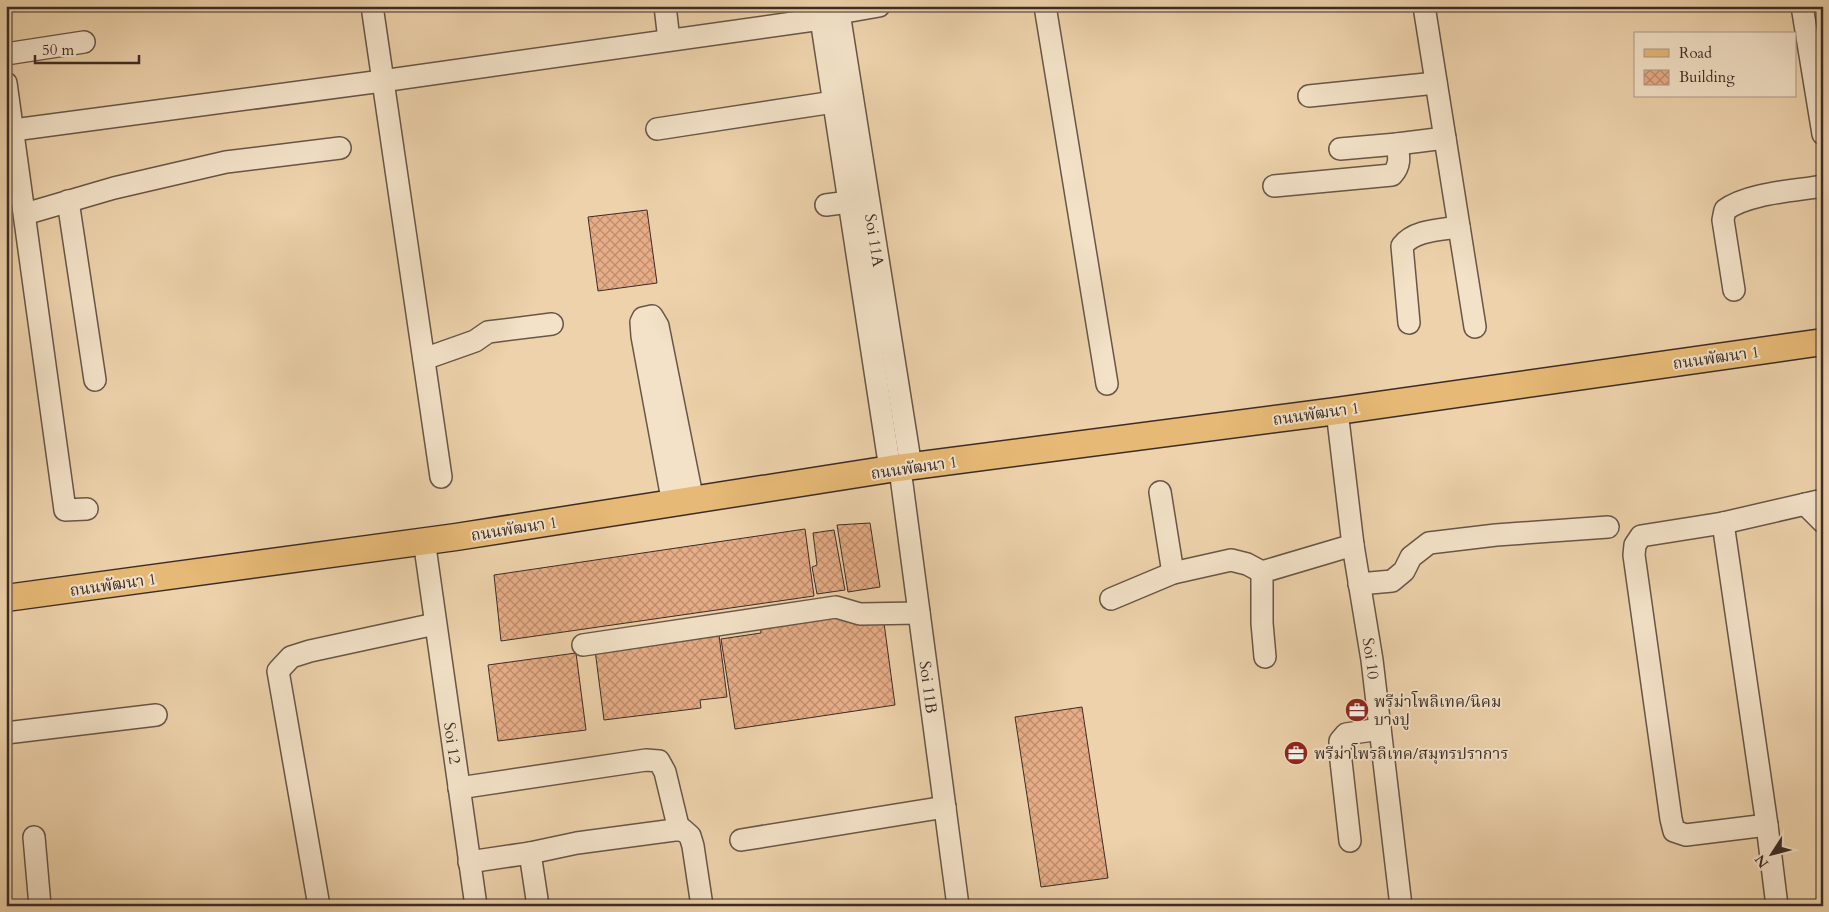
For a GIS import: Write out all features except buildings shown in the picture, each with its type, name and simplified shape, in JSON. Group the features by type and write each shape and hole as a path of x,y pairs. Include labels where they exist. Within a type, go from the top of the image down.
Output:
{"main road":[{"name":"ถนนพัฒนา 1","path":"6,598 456,537 900,468 1337,411 1823,342"}],"street":[{"path":"372,6 441,477"},
{"path":"665,6 669,40"},
{"path":"10,131 669,40 830,16 879,6"},
{"path":"1045,6 1107,384"},
{"path":"1424,6 1475,327"},
{"path":"1802,6 1822,122"},
{"path":"830,16 849,136 849,202 864,230"},
{"path":"6,54 84,42"},
{"path":"6,83 10,131 24,214 57,511 87,509"},
{"path":"1309,96 1436,83"},
{"path":"657,129 843,101"},
{"name":"Soi 11A","path":"849,136 864,230"},
{"path":"1340,149 1445,138"},
{"path":"1274,186 1392,175 1398,169 1397,144"},
{"path":"24,214 114,188 226,162 340,148"},
{"path":"1734,290 1723,220 1725,210 1735,203 1748,199 1823,186"},
{"path":"68,201 95,380"},
{"path":"826,205 849,202"},
{"path":"1409,323 1402,246 1408,239 1420,234 1459,227"},
{"name":"Soi 11B","path":"864,230 900,468 958,906"},
{"path":"652,316 658,326 683,503 642,336 640,322 643,318 652,316"},
{"path":"424,360 475,341 488,332 552,324"},
{"name":"Soi 10","path":"1337,411 1353,545 1372,660 1401,906"},
{"path":"1160,492 1173,573"},
{"path":"1767,825 1686,835 1674,831 1634,555 1635,545 1641,536 1723,523 1814,502 1823,522"},
{"path":"1723,523 1777,906"},
{"path":"1360,584 1392,581 1404,571 1411,556 1429,543 1496,535 1608,527"},
{"name":"Soi 12","path":"424,540 476,906"},
{"path":"1111,599 1173,573 1231,560 1247,564 1262,572 1353,545"},
{"path":"1262,572 1262,623 1265,657"},
{"path":"583,645 836,607 860,614 919,613"},
{"path":"319,906 278,671 291,657 310,651 435,624"},
{"path":"6,733 156,715"},
{"path":"1350,841 1340,741 1346,734 1380,728"},
{"path":"459,788 646,760 659,761 665,772 679,830"},
{"path":"740,840 944,807"},
{"path":"470,862 530,853 577,843 682,829 690,836 693,846 702,906"},
{"path":"34,837 40,906"},
{"path":"530,853 538,906"}],"place":[{"name":"พรีม่าโพลิเทค/นิคม บางปู","path":"1357,710"},
{"name":"พรีม่าโพรลิเทค/สมุทรปราการ","path":"1296,753"}]}
